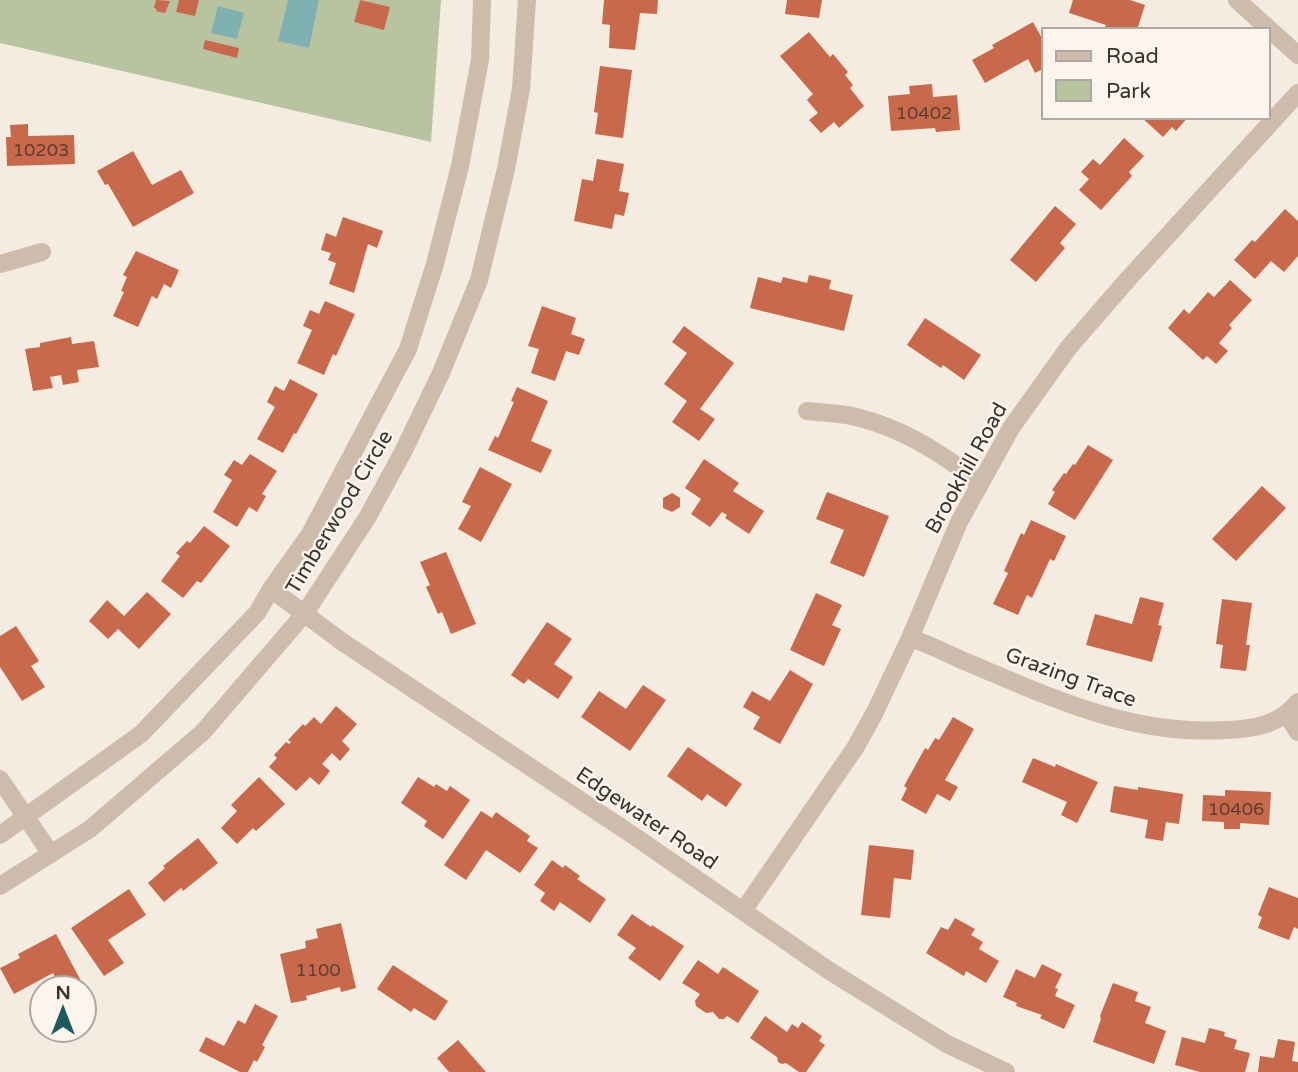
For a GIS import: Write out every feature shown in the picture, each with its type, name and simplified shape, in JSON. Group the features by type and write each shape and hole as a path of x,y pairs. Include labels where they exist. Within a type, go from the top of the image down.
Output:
{"street":[{"name":"Timberwood Circle","path":"0,835 141,734 257,613 310,534 408,349 435,264 460,166 480,60 482,0"},
{"name":"Timberwood Circle","path":"0,886 90,829 203,732 305,613 367,518 442,373 479,280 506,169 521,89 527,0"},
{"path":"1237,0 1268,28"},
{"path":"1270,30 1298,55"},
{"name":"Brookhill Road","path":"744,911 855,748 874,714 910,638 959,522 1011,428 1069,347 1298,93"},
{"path":"0,264 42,252"},
{"path":"807,411 855,416 885,427 932,448 980,484"},
{"name":"Edgewater Road","path":"271,589 341,641 896,1014 947,1044 1006,1072"},
{"name":"Grazing Trace","path":"910,638 1084,710 1138,726 1200,732 1253,729 1293,709"},
{"path":"1293,709 1298,732"},
{"path":"0,779 51,854"}],"green space":[{"path":"0,0 441,0 431,142 0,43"}],"water":[{"path":"288,0 319,0 309,48 278,41"},
{"path":"218,6 244,13 237,39 211,33"}],"building":[{"path":"156,0 170,1 165,13 156,11"},
{"path":"179,0 199,0 195,16 176,12"},
{"path":"360,0 390,7 384,30 354,22"},
{"path":"604,0 658,0 657,14 640,13 635,50 609,48 610,25 602,24"},
{"path":"787,0 822,0 819,18 785,14"},
{"path":"1073,0 1130,0 1145,5 1138,28 1105,28 1106,25 1069,13"},
{"path":"1033,22 1042,38 1042,69 1035,73 1028,59 985,83 972,60 994,48 992,45"},
{"path":"809,32 830,57 833,54 848,72 845,75 853,85 850,88 864,106 839,128 834,122 821,133 809,120 818,113 807,100 813,94 780,56"},
{"path":"205,40 239,48 237,58 203,49"},
{"path":"600,66 632,70 623,138 595,134 598,113 594,112"},
{"path":"932,84 933,97 957,95 960,130 936,132 935,128 891,131 888,96 910,94 909,86"},
{"path":"1143,119 1186,119 1176,131 1172,127 1163,137"},
{"path":"28,124 28,136 74,135 75,164 7,166 6,137 11,137 10,125"},
{"path":"1124,138 1144,156 1129,172 1132,176 1101,210 1079,190 1089,179 1081,172 1093,159 1100,165"},
{"path":"133,151 152,185 181,170 194,193 133,227 108,184 105,185 97,171"},
{"path":"597,159 624,164 619,191 629,193 624,216 615,214 612,229 574,221 582,179 593,181"},
{"path":"1055,206 1076,224 1060,243 1065,248 1036,282 1010,260"},
{"path":"1285,209 1298,221 1298,256 1284,272 1271,261 1255,279 1234,260 1252,240 1255,242"},
{"path":"343,217 383,231 377,248 368,244 354,293 329,284 336,263 328,260 331,253 321,250 326,233 336,237"},
{"path":"136,251 179,270 171,288 164,284 157,299 152,296 138,327 113,316 124,292 121,291 127,277 123,275"},
{"path":"809,275 831,280 829,289 853,295 844,331 750,308 758,277 781,283 783,277 807,283"},
{"path":"1230,280 1252,300 1229,325 1232,328 1219,343 1228,351 1216,364 1207,356 1203,360 1168,328 1184,309 1189,314 1208,292 1214,297"},
{"path":"325,301 355,314 324,375 297,363 312,330 303,326 310,310 319,314"},
{"path":"542,306 576,318 571,334 585,339 579,355 566,351 555,381 531,373 539,349 528,346"},
{"path":"925,318 981,355 964,380 907,345"},
{"path":"684,326 734,363 700,409 715,419 699,441 672,422 687,401 664,384 687,353 672,342"},
{"path":"71,337 72,344 94,341 99,367 77,370 79,382 63,385 61,375 50,377 53,388 33,391 25,349"},
{"path":"290,379 318,394 283,453 257,439 275,407 267,402 275,386 284,391"},
{"path":"517,387 548,401 531,441 552,450 541,473 488,450 495,436 498,438 514,402 511,401"},
{"path":"1088,445 1113,460 1075,520 1048,504 1055,492 1052,490 1064,473 1075,465"},
{"path":"250,454 277,471 262,494 266,496 257,512 249,507 237,527 213,512 232,480 224,475 234,460 242,465"},
{"path":"704,459 739,483 733,491 764,511 749,534 725,518 727,515 722,512 710,527 691,514 701,499 685,488"},
{"path":"480,467 512,484 481,542 458,529 471,506 462,502"},
{"path":"1262,486 1286,508 1236,561 1212,539"},
{"path":"827,492 889,516 864,577 830,563 844,530 816,519"},
{"path":"672,493 680,498 680,507 672,512 663,508 663,498"},
{"path":"1031,520 1066,536 1054,561 1050,559 1032,598 1027,595 1018,615 993,604 1008,573 1004,571 1021,533 1024,535"},
{"path":"204,526 230,546 201,583 197,581 183,598 161,581 180,556 176,553 187,541 190,543"},
{"path":"446,552 476,624 451,634 442,612 438,614 426,587 430,585 420,562"},
{"path":"147,592 171,614 139,649 118,629 108,639 89,621 107,600 124,616"},
{"path":"816,593 842,605 832,625 841,629 824,666 790,650"},
{"path":"1140,597 1164,603 1158,625 1162,626 1152,662 1086,645 1095,614 1132,624"},
{"path":"1222,599 1252,603 1246,645 1250,645 1246,671 1220,668 1223,645 1216,644"},
{"path":"547,622 572,639 554,664 573,677 558,699 528,679 524,684 511,675"},
{"path":"16,626 39,661 31,666 45,687 22,701 0,667 0,636"},
{"path":"790,670 813,684 780,744 753,729 760,717 743,707 752,691 770,701"},
{"path":"643,685 666,700 630,751 581,717 599,691 626,709"},
{"path":"336,706 357,724 342,741 350,749 340,761 332,753 322,764 330,771 319,785 310,777 296,791 269,767 277,758 274,755 286,742 291,742 288,740 303,724 305,726 314,717 321,724"},
{"path":"953,717 974,729 945,780 958,787 950,801 937,794 926,814 901,800 907,788 904,786 925,748 928,750 935,738 939,740"},
{"path":"688,747 742,784 726,807 707,794 702,801 667,776"},
{"path":"1033,758 1055,767 1056,764 1098,782 1077,823 1061,815 1067,802 1022,782"},
{"path":"259,777 285,804 256,831 253,828 237,844 221,828 237,811 231,805"},
{"path":"418,777 447,791 450,786 470,800 443,839 424,826 427,821 401,803"},
{"path":"1114,786 1183,794 1179,824 1166,822 1163,841 1145,838 1148,820 1110,812"},
{"path":"1225,790 1271,792 1269,825 1240,823 1240,829 1224,829 1224,822 1202,821 1203,795 1225,796"},
{"path":"481,811 492,818 496,812 530,836 527,841 538,848 520,873 486,850 466,880 444,865"},
{"path":"198,838 218,863 183,891 181,888 164,902 148,883 165,868 163,866"},
{"path":"869,845 914,850 911,880 894,878 890,918 861,915"},
{"path":"552,860 563,868 565,865 580,876 577,879 606,899 590,923 560,902 554,911 540,901 545,893 534,885"},
{"path":"1269,887 1298,898 1298,929 1294,927 1289,940 1258,928 1262,917 1258,915"},
{"path":"129,889 146,915 108,940 124,963 104,976 71,928"},
{"path":"632,914 684,946 660,981 628,958 636,948 617,935"},
{"path":"955,918 975,929 971,935 983,942 979,949 999,961 986,983 966,971 964,976 926,953 941,927 948,930"},
{"path":"341,923 356,988 341,992 340,987 306,996 307,1000 291,1003 280,954 306,948 305,941 318,938 316,929"},
{"path":"56,934 77,974 28,974 28,986 14,994 0,968 20,958 18,954"},
{"path":"698,960 718,974 723,967 759,991 738,1023 727,1016 719,1019 713,1012 706,1013 696,1006 695,1001 700,994 682,983"},
{"path":"1042,964 1062,974 1055,988 1058,989 1055,996 1075,1005 1064,1029 1040,1018 1042,1015 1016,1006 1017,1003 1003,997 1016,969 1035,978"},
{"path":"393,965 448,1001 435,1021 414,1008 411,1012 377,989"},
{"path":"1113,983 1138,992 1135,1001 1151,1007 1145,1023 1166,1031 1154,1064 1093,1042"},
{"path":"255,1004 278,1016 262,1045 265,1047 257,1062 254,1060 248,1072 240,1072 199,1051 206,1037 224,1046 238,1020 245,1024"},
{"path":"765,1016 787,1032 792,1024 798,1028 802,1022 822,1036 819,1041 825,1045 806,1072 799,1072 786,1063 778,1062 777,1057 750,1038"},
{"path":"1209,1028 1225,1032 1224,1036 1237,1040 1234,1049 1250,1053 1245,1072 1200,1072 1175,1065 1182,1037 1205,1043"},
{"path":"1278,1039 1295,1042 1292,1061 1298,1062 1298,1072 1258,1072 1260,1056 1274,1058"},
{"path":"458,1040 486,1072 449,1072 437,1058"}]}
